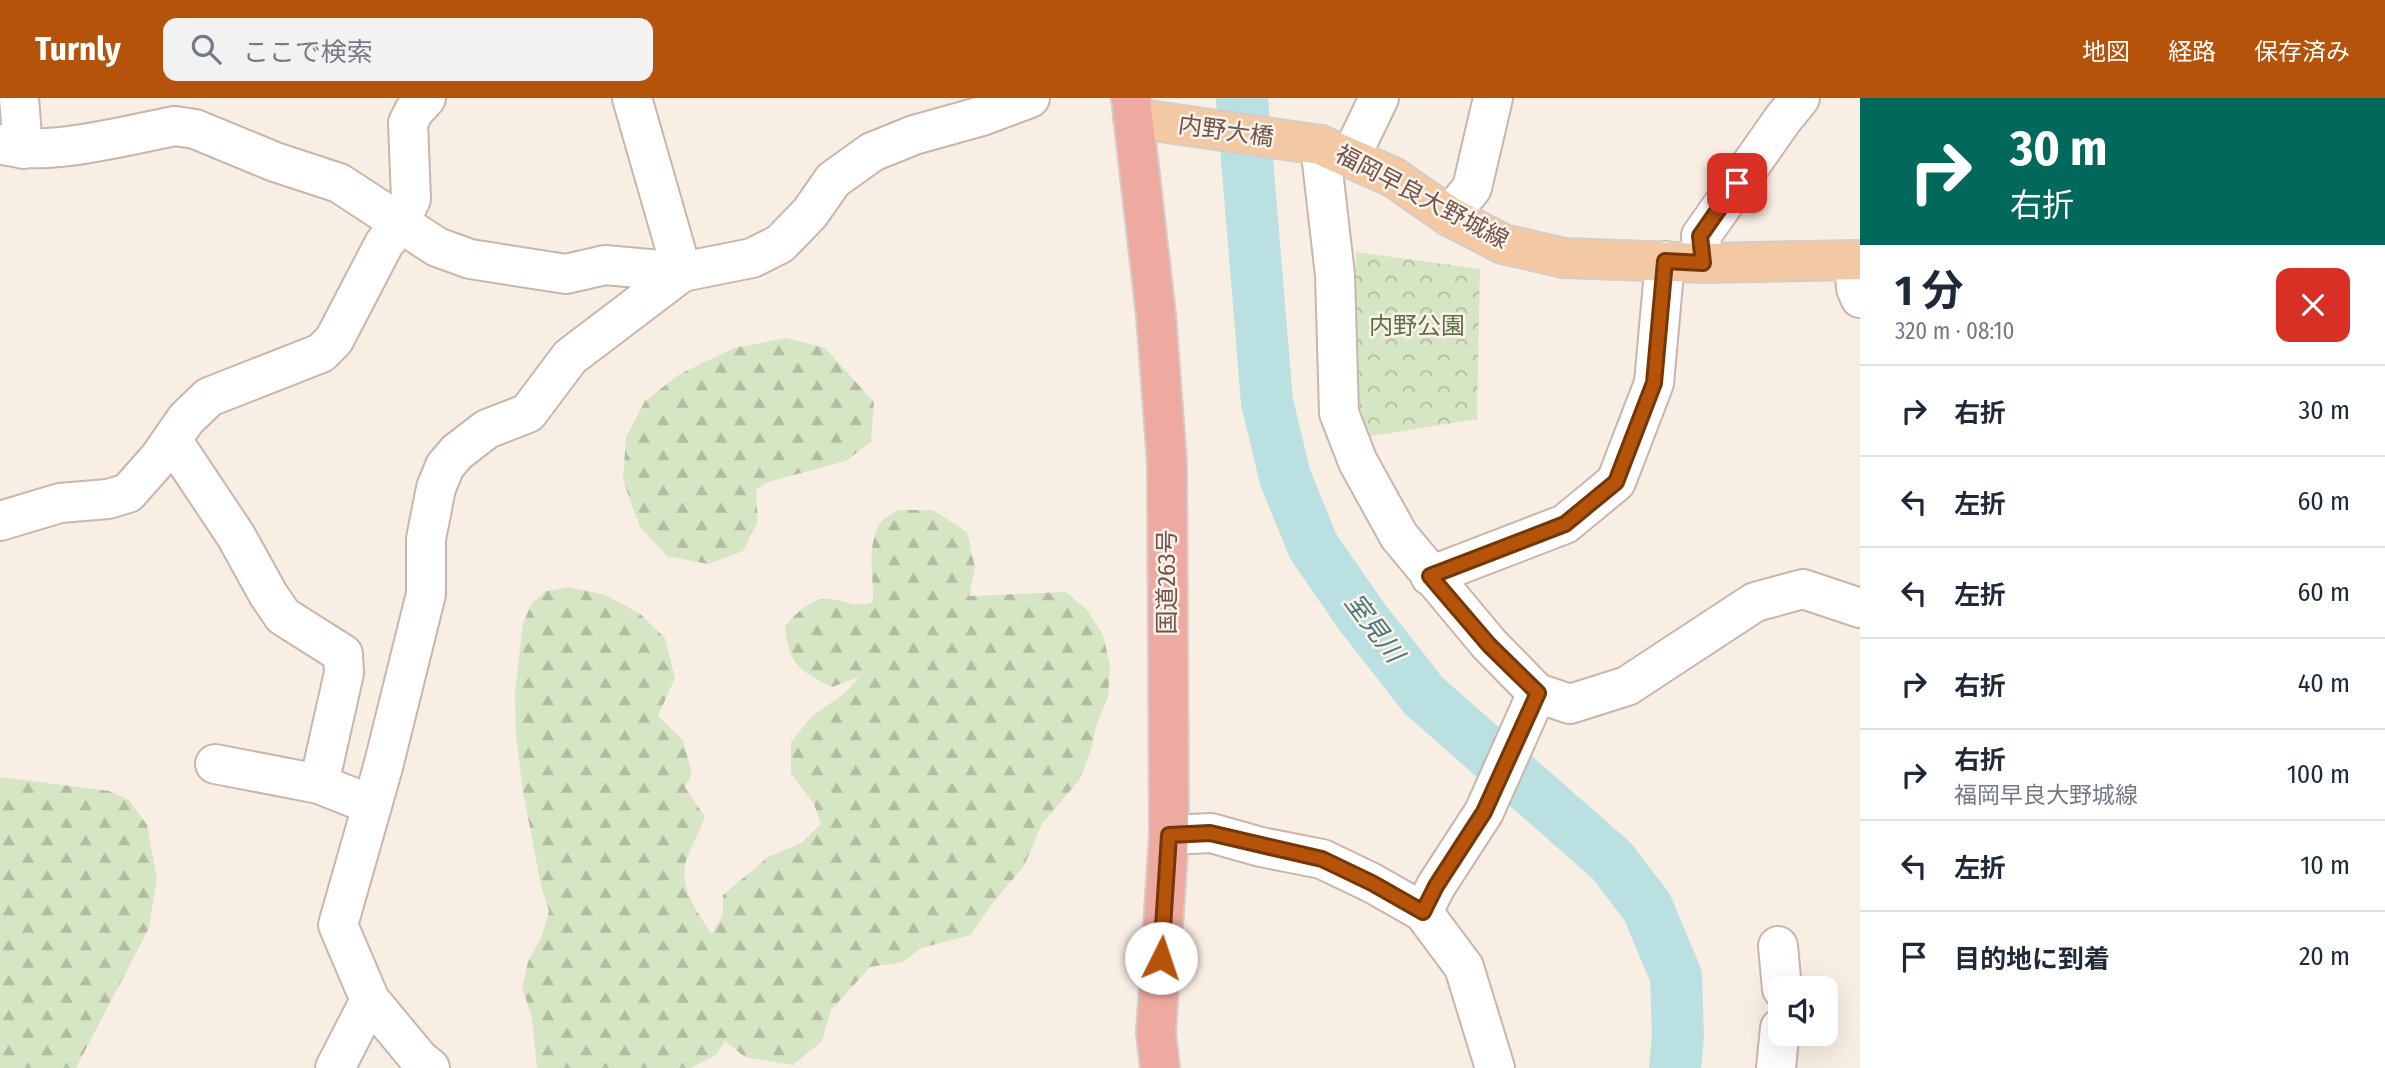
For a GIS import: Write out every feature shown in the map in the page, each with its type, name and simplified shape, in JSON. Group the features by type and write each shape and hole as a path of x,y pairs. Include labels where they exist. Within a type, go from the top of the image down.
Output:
{"highway":[{"name":"国道263号","path":"1132,108 1156,315 1167,463 1169,835 1156,1032 1160,1068"}],"main road":[{"name":"内野大橋","path":"1132,108 1335,151"},
{"name":"福岡早良大野城線","path":"1335,151 1393,177 1449,216 1503,244 1564,258 1703,263 1857,260"}],"street":[{"path":"19,98 12,146 47,149 174,126 195,129 275,162 339,183 437,247 471,260 566,274 605,265 682,272 752,258 780,244 810,214 834,180 872,152 914,135 982,116 1030,98"},
{"path":"0,521 60,503 108,499 128,493 186,419 209,397 321,354 334,340 384,244 399,224 411,199 408,123 414,111 426,98"},
{"path":"632,98 682,272"},
{"path":"1379,98 1335,151 1339,413 1358,462 1399,536 1489,645 1538,693 1570,704 1627,686 1755,602 1803,589 1860,608"},
{"path":"1449,216 1472,188 1493,98"},
{"path":"1703,263 1700,236 1787,102"},
{"path":"1857,260 1856,288 1860,298"},
{"path":"1430,576 1565,524 1616,482 1654,383 1665,261"},
{"path":"430,1068 419,1059 370,1000 338,925 426,594 426,539 436,488 445,466 457,452 487,429 528,413 570,357 682,272"},
{"path":"172,440 236,536 283,616 343,654 344,673 319,784"},
{"path":"1423,912 1436,886 1484,812 1538,693"},
{"path":"215,764 319,784 372,805"},
{"path":"1169,835 1210,833 1322,859 1423,912 1464,967 1495,1068"},
{"path":"1778,946 1781,976"},
{"path":"335,1068 370,1000"},
{"path":"1776,1068 1778,1046"}],"green space":[{"name":"内野公園","path":"1356,252 1480,269 1477,419 1366,437 1355,383"},
{"path":"786,338 825,348 874,402 871,441 846,461 768,482 756,490 758,521 743,551 708,564 667,556 640,527 623,480 626,437 645,401 680,374 734,348"},
{"path":"898,510 933,510 967,532 975,568 969,596 1066,592 1087,610 1103,635 1110,665 1108,697 1096,726 1092,747 1080,779 1042,824 1024,866 991,905 971,935 921,948 903,962 870,967 831,1010 822,1041 793,1065 745,1057 725,1041 715,1056 690,1068 537,1068 532,1017 522,988 528,962 542,936 549,911 541,885 523,792 516,736 515,692 523,623 532,603 546,591 569,587 605,595 639,613 665,638 675,678 658,716 683,740 692,774 685,787 705,817 687,858 685,879 690,898 712,934 723,914 723,895 768,857 801,843 821,824 814,804 791,773 791,742 811,717 846,692 859,677 832,687 811,676 793,658 785,626 807,606 821,600 857,605 873,602 873,542 880,523"},
{"path":"0,777 109,791 129,800 147,825 157,878 149,928 76,1068 0,1068"}],"waterway":[{"name":"室見川","path":"1242,98 1267,402 1285,477 1313,546 1362,617 1424,696 1612,861 1647,907 1676,976 1678,1036 1675,1068"}],"route":[{"path":"1161,958 1169,835 1210,833 1261,847 1322,859 1423,912 1436,886 1484,812 1538,693 1489,645 1430,576 1565,524 1616,482 1654,383 1665,261 1703,263 1700,236 1737,183"}]}
